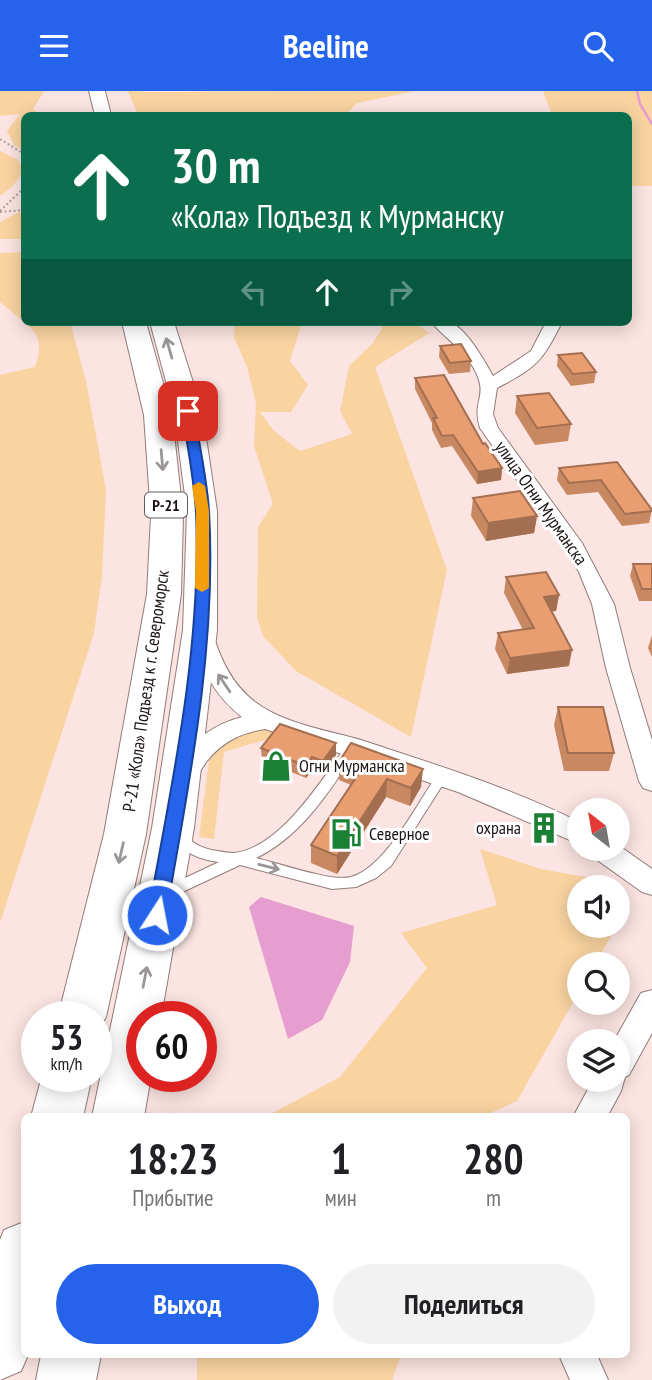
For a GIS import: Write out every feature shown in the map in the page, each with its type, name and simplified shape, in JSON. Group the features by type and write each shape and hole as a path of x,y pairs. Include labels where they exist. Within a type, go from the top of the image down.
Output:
{"main road":[{"path":"97,91 102,112"},
{"name":"Р-21 «Кола» Подъезд к г. Североморск","path":"86,1001 125,834 164,594 167,516 158,415 135,326"},
{"name":"Р-21","path":"119,1113 173,828 200,630 202,511 188,411 163,326"},
{"path":"58,1113 63,1092"},
{"path":"0,1350 21,1263"},
{"path":"66,1380 70,1358"}],"street":[{"path":"444,326 464,341 489,386 538,354 552,326"},
{"name":"улица Огни Мурманска","path":"489,386 484,414 489,428 572,543 603,604 652,781"},
{"path":"200,630 222,683 238,702 267,720 351,746 537,812 567,828"},
{"path":"181,779 203,747 220,732 241,724 267,720"},
{"path":"620,861 652,884"},
{"path":"630,1043 652,1003"},
{"path":"591,1113 603,1092"},
{"path":"580,1358 589,1380"}],"lane":[{"path":"161,896 239,859 288,831 305,813 351,746"},
{"path":"173,828 183,842 198,852 217,858 239,859 332,883 351,883 371,874 386,862 441,778"}],"path":[{"path":"0,139 21,152"},
{"path":"0,211 21,191"},
{"path":"0,211 21,210"}],"shaded area":[{"path":"0,91 44,91 33,109 37,112 21,112 21,149 14,145 7,131 20,114 0,116"},
{"path":"128,91 415,91 357,103 349,112 137,112"},
{"path":"543,91 652,91 652,186 632,186 632,112 551,112"},
{"path":"0,151 17,159 21,166 21,175 12,187 0,196"},
{"path":"21,212 21,239 0,239 0,222"},
{"path":"21,252 21,320 0,302 0,253"},
{"path":"29,326 71,326 86,381 106,490 102,576 94,633 0,923 0,375 35,367 39,342"},
{"path":"235,326 301,326 290,361 308,385 291,412 260,412 274,431 300,451 352,434 340,411 349,366 372,344 383,326 419,326 429,333 375,367 447,570 411,737 296,671 263,636 257,618 258,527 273,504 254,446 256,403 247,367 234,337"},
{"path":"260,726 282,735 224,752 214,839 199,837 210,754 220,740"},
{"path":"480,849 541,869 575,875 567,875 567,938 610,938 602,952 567,952 567,1013 517,1101 491,1113 273,1113 340,1077 427,968 401,933 497,905"},
{"path":"261,897 354,926 350,962 322,1020 288,1039 249,907"},
{"path":"197,1358 400,1358 392,1380 197,1380"}],"building":[{"path":"461,344 471,361 450,363 440,346"},
{"path":"582,353 596,372 573,374 558,355"},
{"path":"444,375 483,444 485,443 502,468 478,472 453,435 442,436 433,418 437,418 415,378"},
{"path":"549,393 571,424 537,428 517,396"},
{"path":"617,462 652,511 625,514 601,480 569,483 559,468"},
{"path":"520,491 537,516 488,523 473,498"},
{"path":"633,564 652,564 652,589 642,589"},
{"path":"546,572 559,595 544,597 572,650 510,658 498,633 534,628 506,577"},
{"path":"558,707 603,707 614,753 568,753"},
{"path":"280,724 336,743 323,761 312,757 306,766 261,748"},
{"path":"351,743 423,769 411,788 387,779 337,856 311,845 361,770 339,762"}],"waterway":[{"path":"637,91 640,104 652,124"}],"slow traffic":[{"path":"199,486 202,511 202,588"}],"place":[{"name":"Огни Мурманска","path":"276,766"},
{"name":"охрана","path":"544,828"},
{"name":"Северное","path":"346,834"}],"route":[{"path":"157,915 181,779 200,630 202,511 188,411"}]}
